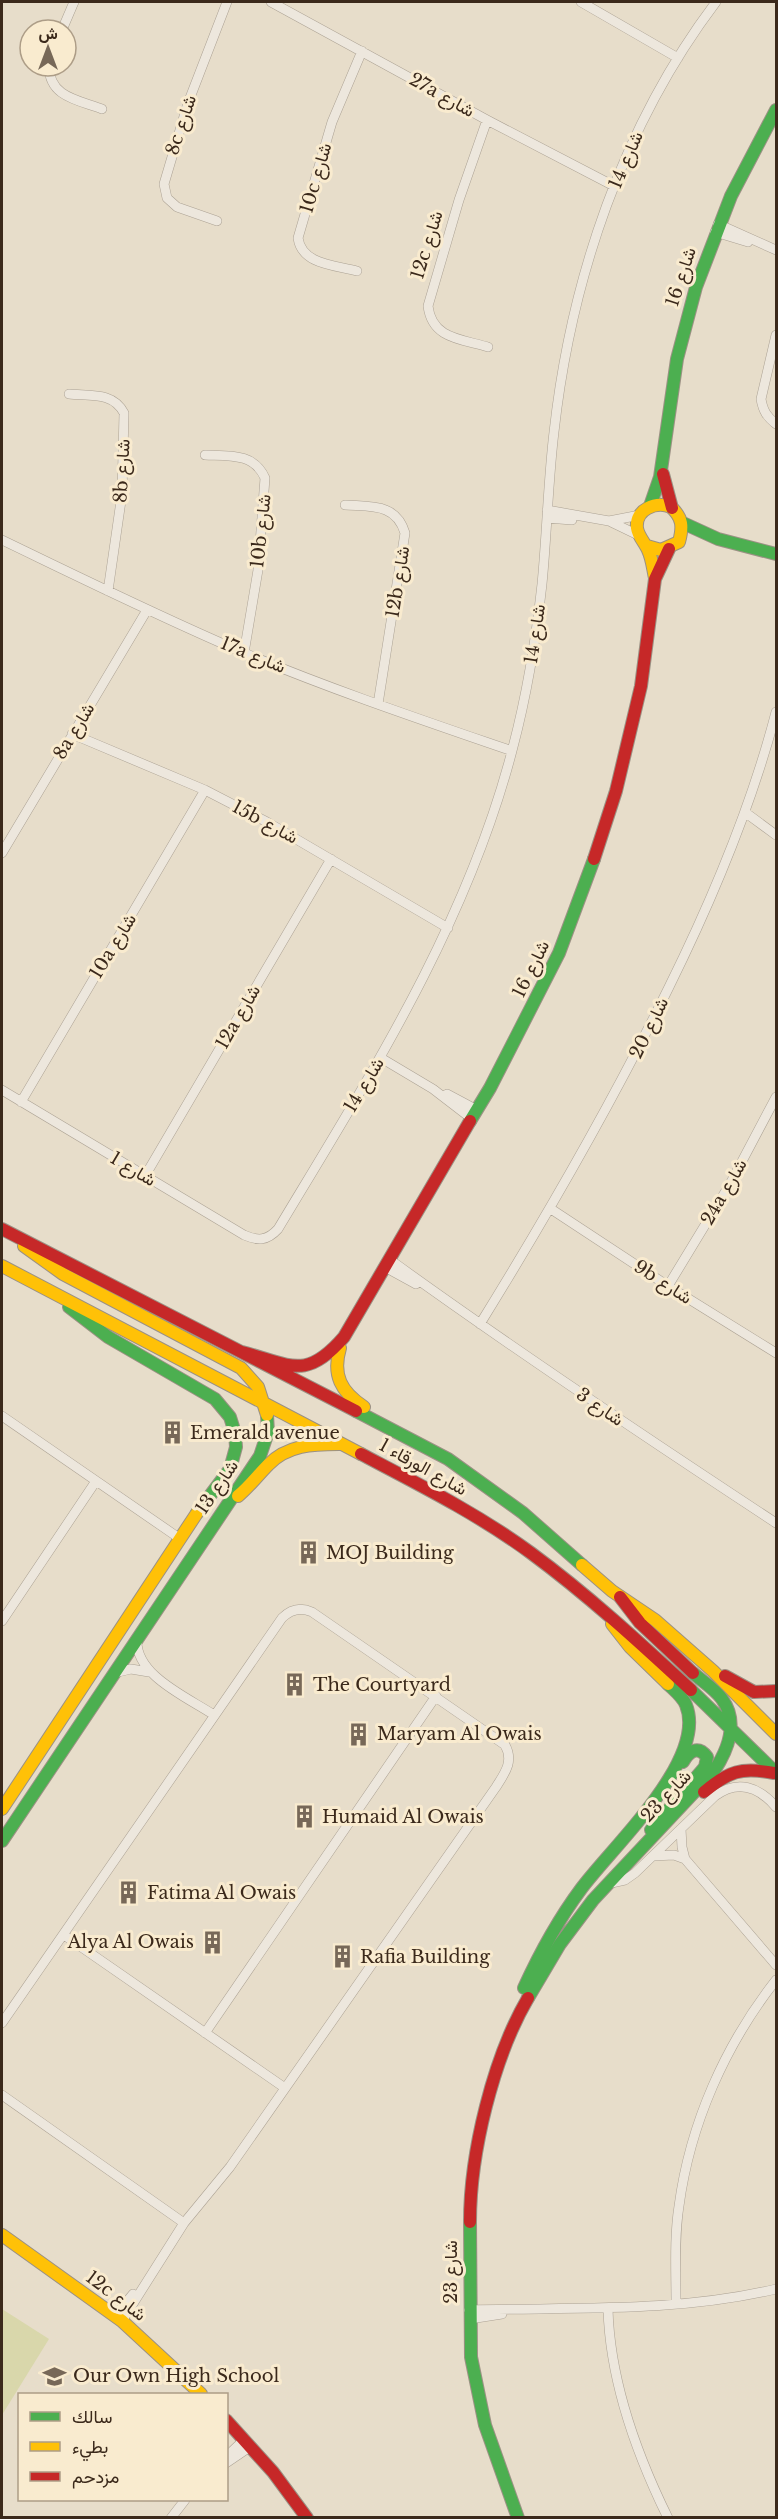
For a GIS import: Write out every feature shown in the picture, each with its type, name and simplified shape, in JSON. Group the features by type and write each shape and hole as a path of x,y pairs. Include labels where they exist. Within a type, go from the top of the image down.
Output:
{"street":[{"path":"67,18 74,2"},
{"name":"8c شارع","path":"217,221 177,207 167,198 164,184 188,103 227,2"},
{"name":"27a شارع","path":"271,2 614,186"},
{"path":"581,2 678,58"},
{"name":"شارع 14","path":"267,1238 278,1229 381,1058 464,893 512,751 537,624 554,430 567,347 587,265 614,186 643,120 678,58 716,2"},
{"name":"10c شارع","path":"357,271 310,259 304,254 298,238 332,122 362,51"},
{"path":"50,78 52,85 59,92 102,108"},
{"name":"شارع 16","path":"650,506 658,488 662,468 679,348 689,309 733,188 777,110"},
{"name":"12c شارع","path":"488,120 447,237 428,306 429,316 434,326 442,333 488,347"},
{"path":"717,228 777,250"},
{"path":"777,335 761,399 762,409 768,418 777,424"},
{"name":"8b شارع","path":"69,394 113,399 124,413 122,494 108,591"},
{"name":"10b شارع","path":"206,454 245,458 254,462 261,469 265,478 258,570 244,653"},
{"name":"شارع 16","path":"662,468 672,508"},
{"name":"12b شارع","path":"345,505 387,509 402,523 405,533 378,704"},
{"path":"638,535 637,521 640,515 650,506 665,505 680,515 683,524 674,545"},
{"path":"547,514 609,521 640,515"},
{"path":"609,521 638,535 647,546 661,550 674,545 718,539"},
{"path":"683,524 718,539 777,554"},
{"name":"17a شارع","path":"2,540 147,610 244,653 378,704 512,751"},
{"name":"شارع 16","path":"655,579 674,545"},
{"name":"شارع 16","path":"242,1352 292,1367 308,1367 327,1358 344,1337 475,1114 560,953 598,848 630,739 646,654 655,579 647,546"},
{"name":"8a شارع","path":"2,853 147,610"},
{"name":"شارع 20","path":"480,1324 551,1209 607,1110 656,1013 718,882 746,813 777,712"},
{"name":"15b شارع","path":"72,734 205,790 267,822 448,928"},
{"name":"10a شارع","path":"21,1102 205,790"},
{"path":"746,813 777,835"},
{"name":"12a شارع","path":"144,1176 331,859"},
{"path":"381,1058 475,1114"},
{"name":"شارع 1","path":"2,1090 244,1235 259,1240 267,1238"},
{"name":"24a شارع","path":"668,1286 730,1184 777,1097"},
{"name":"9b شارع","path":"551,1209 668,1286 777,1353"},
{"name":"شارع الورقاء 1","path":"7,1232 308,1388 400,1432 460,1467 523,1513 620,1597 647,1613 713,1671 777,1734"},
{"name":"شارع 13","path":"2,1841 229,1502 263,1449 268,1428 267,1406 255,1381 242,1368 57,1271 7,1232"},
{"name":"شارع 3","path":"387,1263 604,1410 777,1523"},
{"name":"شارع الورقاء 1","path":"2,1266 426,1488 494,1528 530,1552 602,1608 732,1728 776,1773"},
{"name":"شارع 13","path":"2,1809 179,1538 233,1462 236,1440 231,1417 215,1399 108,1337 55,1294"},
{"name":"شارع 16","path":"344,1337 335,1367 341,1389 349,1398 400,1432"},
{"path":"2,1416 179,1538"},
{"path":"229,1502 245,1491 268,1465 284,1453 308,1444 343,1444"},
{"path":"2,1621 96,1482"},
{"path":"620,1597 640,1623 722,1699 730,1715 732,1728"},
{"name":"شارع 23","path":"518,2517 480,2405 471,2357 470,2216 473,2171 487,2099 534,1965 569,1907 607,1856 651,1806 670,1777 686,1742 690,1727 688,1712 677,1694 623,1640 602,1608"},
{"path":"2,2024 282,1618 298,1609 312,1612 436,1696 501,1741 509,1754 508,1766 489,1797 230,2167 184,2223 119,2319"},
{"path":"137,1637 139,1656 149,1672 213,1715"},
{"path":"114,1673 131,1669 149,1672"},
{"path":"713,1671 754,1692 777,1691"},
{"path":"205,2033 436,1696"},
{"name":"شارع 23","path":"512,2025 560,1944 607,1884 719,1764 728,1748 732,1728"},
{"path":"631,1858 659,1818 705,1767 706,1757 703,1752 694,1750 688,1753 674,1782 651,1806"},
{"path":"682,1805 734,1770 754,1768 776,1773"},
{"path":"607,1884 630,1877 715,1796 731,1787 743,1786 756,1789 766,1795 777,1807"},
{"path":"681,1829 685,1859 777,1965"},
{"path":"653,1856 669,1855 685,1859"},
{"path":"64,1935 285,2088"},
{"path":"676,2303 678,2208 697,2128 726,2056 745,2023 777,1980"},
{"path":"2,2096 184,2223"},
{"name":"12c شارع","path":"2,2235 119,2319 200,2393"},
{"path":"469,2315 519,2310 608,2309 743,2296 777,2289"},
{"path":"608,2309 611,2348 623,2402 645,2466 668,2517"},
{"path":"228,2422 248,2442 307,2517"},
{"path":"228,2456 248,2442"},
{"path":"228,2461 248,2442"},
{"path":"171,2517 183,2501"}],"shaded area":[{"path":"2,2309 49,2339 2,2415"}],"traffic: fast":[{"path":"650,506 660,477 677,359 696,287 731,196 776,110"},
{"path":"683,523 718,539 776,554"},
{"path":"470,1121 490,1088 559,953 594,859"},
{"path":"69,1307 108,1337 215,1399 230,1417 236,1447 230,1469 197,1513"},
{"path":"356,1411 448,1459 523,1513 582,1565"},
{"path":"2,1841 260,1456 268,1432 267,1415"},
{"path":"528,1998 560,1944 593,1900 714,1771 724,1754 731,1726 727,1708 716,1692 693,1673"},
{"path":"524,1988 550,1937 581,1889 653,1802 670,1777 683,1751 689,1727 686,1705 681,1696 668,1684"},
{"path":"691,1690 776,1773"},
{"path":"651,1830 705,1767 707,1757 697,1750 688,1755 683,1762"},
{"path":"470,2222 471,2357 485,2425 518,2518"}],"traffic: slow":[{"path":"647,546 661,550 679,542 681,523 671,507 659,505 648,508 643,511 637,521 637,528 647,547 655,578"},
{"path":"24,1246 63,1274 241,1368 258,1387 267,1415"},
{"path":"2,1266 361,1454"},
{"path":"340,1348 337,1366 340,1382 349,1395 364,1407"},
{"path":"238,1496 275,1458 283,1453 310,1445 339,1444"},
{"path":"2,1809 197,1513"},
{"path":"582,1565 612,1591 655,1620 713,1671 776,1734"},
{"path":"612,1624 630,1647 668,1684"},
{"path":"2,2235 122,2321 200,2393"}],"traffic: jam":[{"path":"663,474 672,508"},
{"path":"594,859 616,791 641,686 655,579 669,549"},
{"path":"242,1352 297,1366 308,1365 331,1351 344,1337 470,1121"},
{"path":"2,1229 356,1411"},
{"path":"361,1454 469,1512 531,1553 593,1602 691,1690"},
{"path":"620,1597 640,1623 693,1673"},
{"path":"725,1676 754,1692 776,1691"},
{"path":"704,1792 721,1779 736,1772 753,1770 774,1773"},
{"path":"470,2222 474,2166 486,2107 504,2049 528,1998"},
{"path":"228,2422 273,2472 307,2518"}],"place":[{"name":"Emerald avenue","path":"172,1433"},
{"name":"MOJ Building","path":"308,1553"},
{"name":"The Courtyard","path":"295,1685"},
{"name":"Maryam Al Owais","path":"359,1734"},
{"name":"Humaid Al Owais","path":"304,1817"},
{"name":"Fatima Al Owais","path":"129,1893"},
{"name":"Alya Al Owais","path":"212,1942"},
{"name":"Rafia Building","path":"342,1957"},
{"name":"Our Own High School","path":"55,2376"}]}
